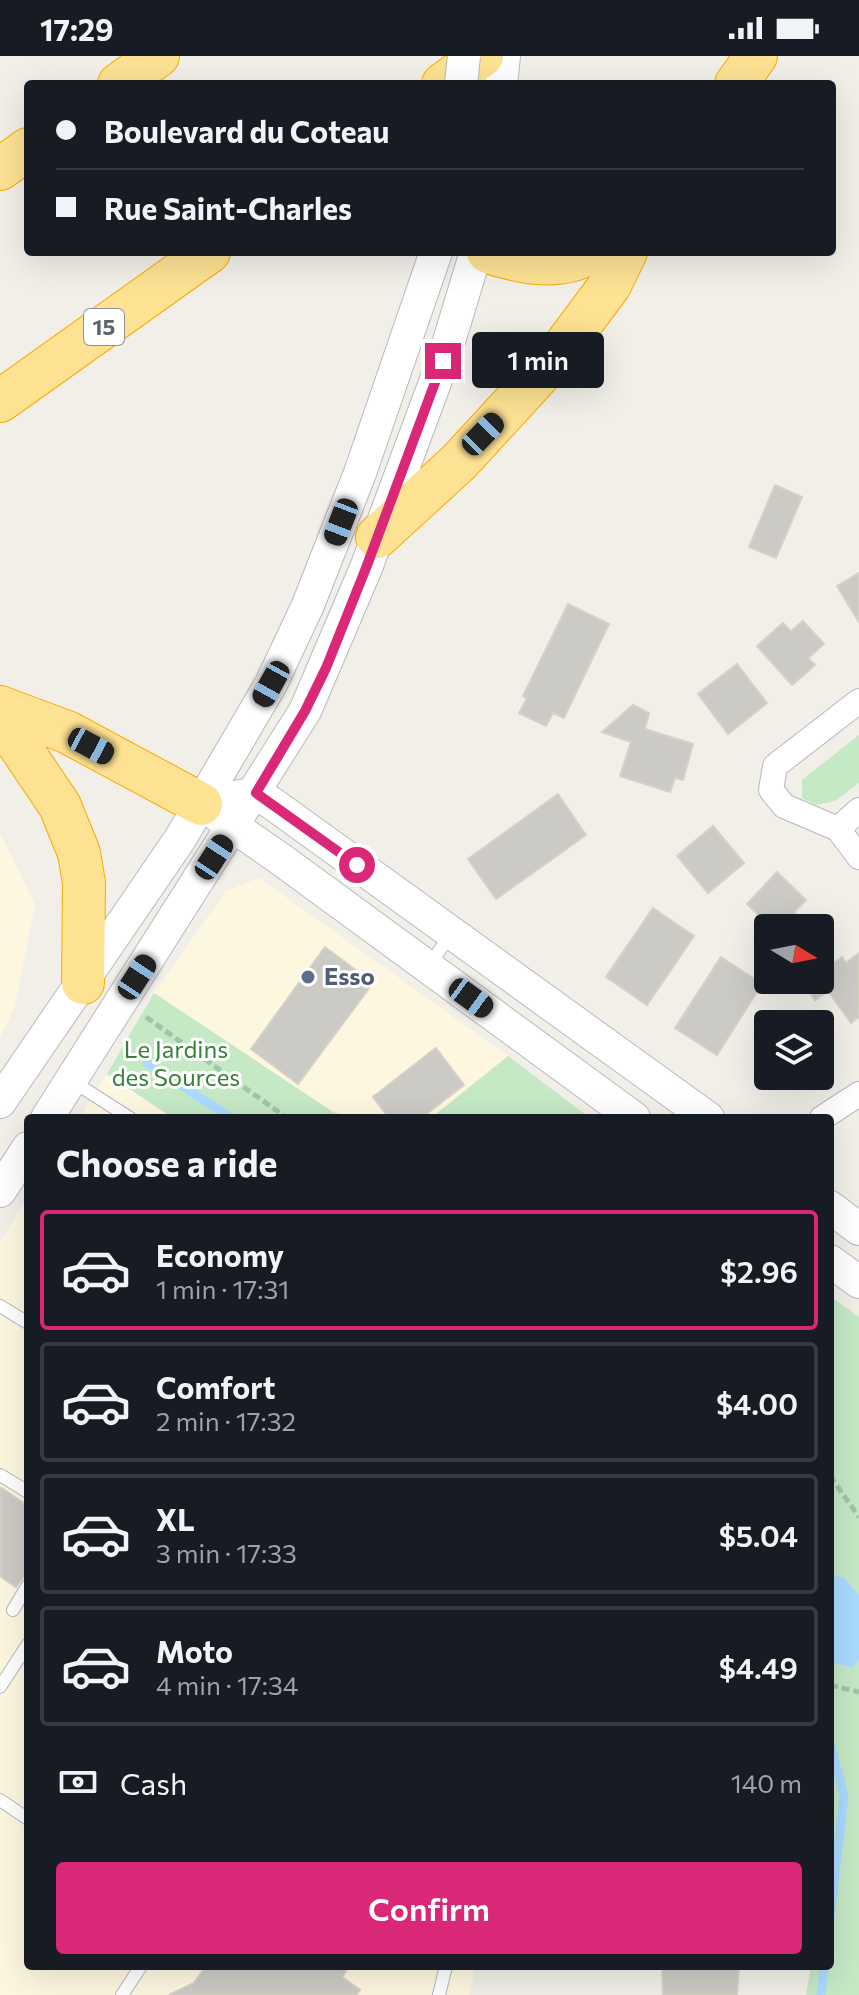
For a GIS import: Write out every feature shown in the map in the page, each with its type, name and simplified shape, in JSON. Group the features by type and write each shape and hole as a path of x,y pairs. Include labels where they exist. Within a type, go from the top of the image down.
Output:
{"highway":[{"path":"125,80 158,56"},
{"path":"449,80 482,56"},
{"path":"739,80 756,56"},
{"path":"0,169 24,152"},
{"name":"15","path":"0,401 203,256"},
{"path":"506,256 542,264 582,256"},
{"path":"377,537 459,462 560,352 610,285 624,256"},
{"path":"0,707 67,732 218,816"},
{"path":"0,717 60,806 79,853 84,883 83,983"}],"street":[{"path":"461,80 464,56"},
{"path":"501,80 504,56"},
{"path":"0,1102 83,983 218,816 256,793 305,711 327,612 391,387 435,256"},
{"path":"50,1114 72,1080 218,816 271,684 327,612 377,537 443,361 475,256"},
{"path":"859,701 775,766 771,790 784,806 838,829 859,857"},
{"path":"256,793 702,1114"},
{"path":"838,829 859,810"},
{"path":"218,816 629,1114"},
{"path":"828,1114 859,1094"},
{"path":"0,1191 24,1154"},
{"path":"834,1210 859,1229"},
{"path":"834,1264 859,1282"}],"lane":[{"path":"428,967 451,934"},
{"path":"72,1080 124,1114"},
{"path":"0,1306 24,1321"},
{"path":"0,1475 24,1490"},
{"path":"13,1610 24,1592"},
{"path":"0,1687 24,1650"},
{"path":"0,1800 24,1816"},
{"path":"122,1995 138,1970"},
{"path":"439,1995 445,1970"}],"path":[{"path":"139,1012 281,1114"},
{"path":"834,1482 859,1517"},
{"path":"834,1686 859,1692"}],"shaded area":[{"path":"0,832 35,905 14,1009 0,1037"},
{"path":"259,878 508,1056 436,1114 333,1112 154,993 226,891"},
{"path":"107,1074 167,1114 82,1114"},
{"path":"24,1203 24,1970 475,1970 469,1995 0,1995 0,1241"}],"green space":[{"path":"859,735 859,783 835,801 816,805 802,798 802,780"},
{"name":"Le Jardins des Sources","path":"154,993 339,1114 167,1114 107,1074"},
{"path":"508,1056 585,1114 436,1114"},
{"path":"834,1299 859,1317 859,1595 844,1577 834,1576"},
{"path":"859,1660 859,1995 806,1995 810,1970 834,1970 834,1663 853,1668"}],"water":[{"path":"834,1576 844,1577 859,1595 859,1660 853,1668 834,1663"}],"building":[{"path":"775,485 802,497 776,558 749,547"},
{"path":"859,573 859,622 837,586"},
{"path":"568,604 609,624 564,718 553,713 546,726 519,713 527,699 523,696"},
{"path":"803,621 824,644 808,658 815,665 792,685 757,646 783,623 791,631"},
{"path":"737,664 767,703 728,734 698,694"},
{"path":"633,705 649,713 645,729 693,744 683,780 675,778 670,792 620,776 631,742 602,732"},
{"path":"558,794 586,835 496,899 468,859"},
{"path":"713,826 744,863 708,893 677,856"},
{"path":"777,872 806,900 794,912 796,914 757,914 747,904"},
{"path":"653,908 694,936 647,1005 606,977"},
{"path":"325,947 373,983 298,1084 251,1049"},
{"path":"859,953 859,1017 851,1023 830,994 834,994 834,963 842,957 846,963"},
{"path":"721,957 754,979 756,994 717,1055 675,1028"},
{"path":"436,1048 464,1085 426,1114 386,1114 373,1097"},
{"path":"0,1487 24,1503 24,1576 16,1587 0,1576"},
{"path":"203,1970 346,1970 342,1977 360,1990 356,1995 169,1995 194,1983"},
{"path":"662,1970 739,1970 737,1995 663,1995"}],"waterway":[{"path":"147,1063 225,1114"},
{"path":"834,1758 844,1796 834,1882"},
{"path":"821,1995 824,1970"}],"place":[{"name":"Esso","path":"308,977"}],"route":[{"path":"357,865 256,793 305,711 326,668 443,361"}]}
